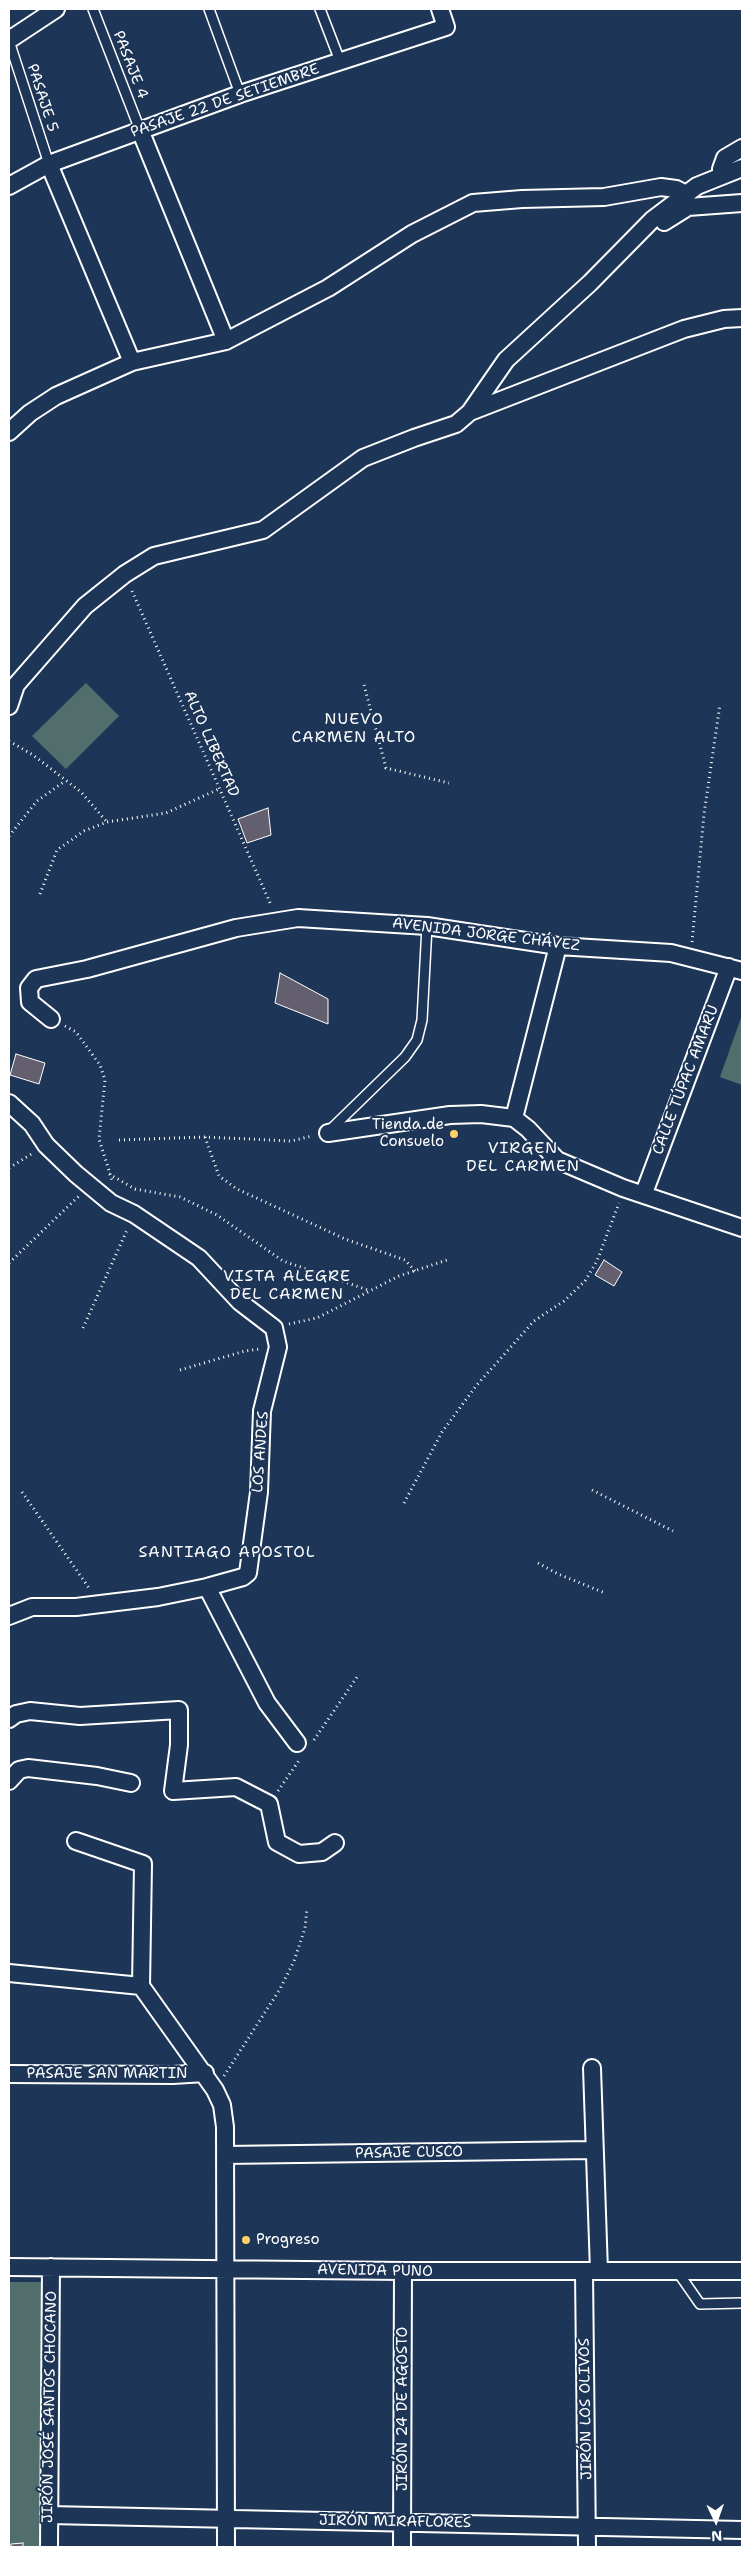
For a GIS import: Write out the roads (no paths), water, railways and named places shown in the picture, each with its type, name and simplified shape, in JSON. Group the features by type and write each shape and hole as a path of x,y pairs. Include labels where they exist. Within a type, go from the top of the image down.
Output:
{"street":[{"path":"9,41 56,9"},
{"name":"PASAJE 22 DE SETIEMBRE","path":"9,186 49,164 140,130 240,94 446,27 440,9"},
{"path":"140,130 226,341"},
{"path":"722,176 721,169 725,158 742,148"},
{"path":"49,164 132,362"},
{"path":"9,706 16,685 85,606 125,574 154,556 263,530 363,458 456,424 470,412 506,360 590,283 652,220 697,186 742,168"},
{"path":"9,432 30,413 56,396 132,362 226,341 328,288 412,234 473,203 522,199 604,197 661,187 676,189 686,194"},
{"path":"637,235 644,237 688,207 742,203"},
{"path":"470,412 684,329 724,319 742,318"},
{"name":"AVENIDA JORGE CHÁVEZ","path":"51,1019 30,1002 29,988 36,979 87,969 236,928 298,918 427,926 558,946 642,950 690,958 736,969"},
{"path":"514,1118 558,946"},
{"name":"CALLE TÚPAC AMARU","path":"644,1193 736,969"},
{"name":"LOS ANDES","path":"9,1103 32,1124 46,1145 90,1186 111,1203 134,1214 200,1258 240,1302 274,1328 278,1348 262,1411 259,1492 251,1565 248,1573 243,1577 207,1588 130,1602 32,1607 9,1616"},
{"path":"328,1133 450,1115 481,1114 514,1118 528,1129 557,1160 623,1188 644,1193 742,1228"},
{"path":"207,1588 267,1703 297,1743"},
{"path":"9,1719 16,1714 30,1711 80,1716 179,1710 179,1745 173,1791 236,1787 269,1804 277,1842 299,1854 322,1852 335,1843"},
{"path":"9,1781 19,1770 28,1768 97,1776 131,1783"},
{"path":"76,1841 143,1864 141,1986 191,2058 205,2073 222,2104 225,2127 226,2547"},
{"path":"9,1973 141,1986"},
{"name":"JIRÓN LOS OLIVOS","path":"586,2547 592,2271 592,2068"},
{"name":"PASAJE SAN MARTIN","path":"9,2074 172,2075 205,2073"},
{"name":"PASAJE CUSCO","path":"225,2155 593,2150"},
{"name":"AVENIDA PUNO","path":"9,2267 403,2271 742,2271"},
{"name":"JIRÓN JOSÉ SANTOS CHOCANO","path":"49,2547 51,2268"},
{"name":"JIRÓN 24 DE AGOSTO","path":"402,2547 403,2271"},
{"name":"JIRÓN MIRAFLORES","path":"48,2514 742,2530"}],"lane":[{"name":"PASAJE 4","path":"93,9 140,130"},
{"path":"209,9 240,94"},
{"path":"320,9 340,61"},
{"name":"PASAJE 5","path":"9,41 49,164"},
{"path":"328,1133 405,1057 417,1040 422,1020 427,926"},
{"path":"677,2271 700,2304 742,2303"}],"place":[{"name":"Tienda de Consuelo","path":"454,1134"},
{"name":"Progreso","path":"246,2240"}],"district":[{"name":"NUEVO CARMEN ALTO","path":"354,729"},
{"name":"VIRGEN DEL CARMEN","path":"523,1158"},
{"name":"VISTA ALEGRE DEL CARMEN","path":"287,1286"},
{"name":"SANTIAGO APOSTOL","path":"227,1553"}]}
